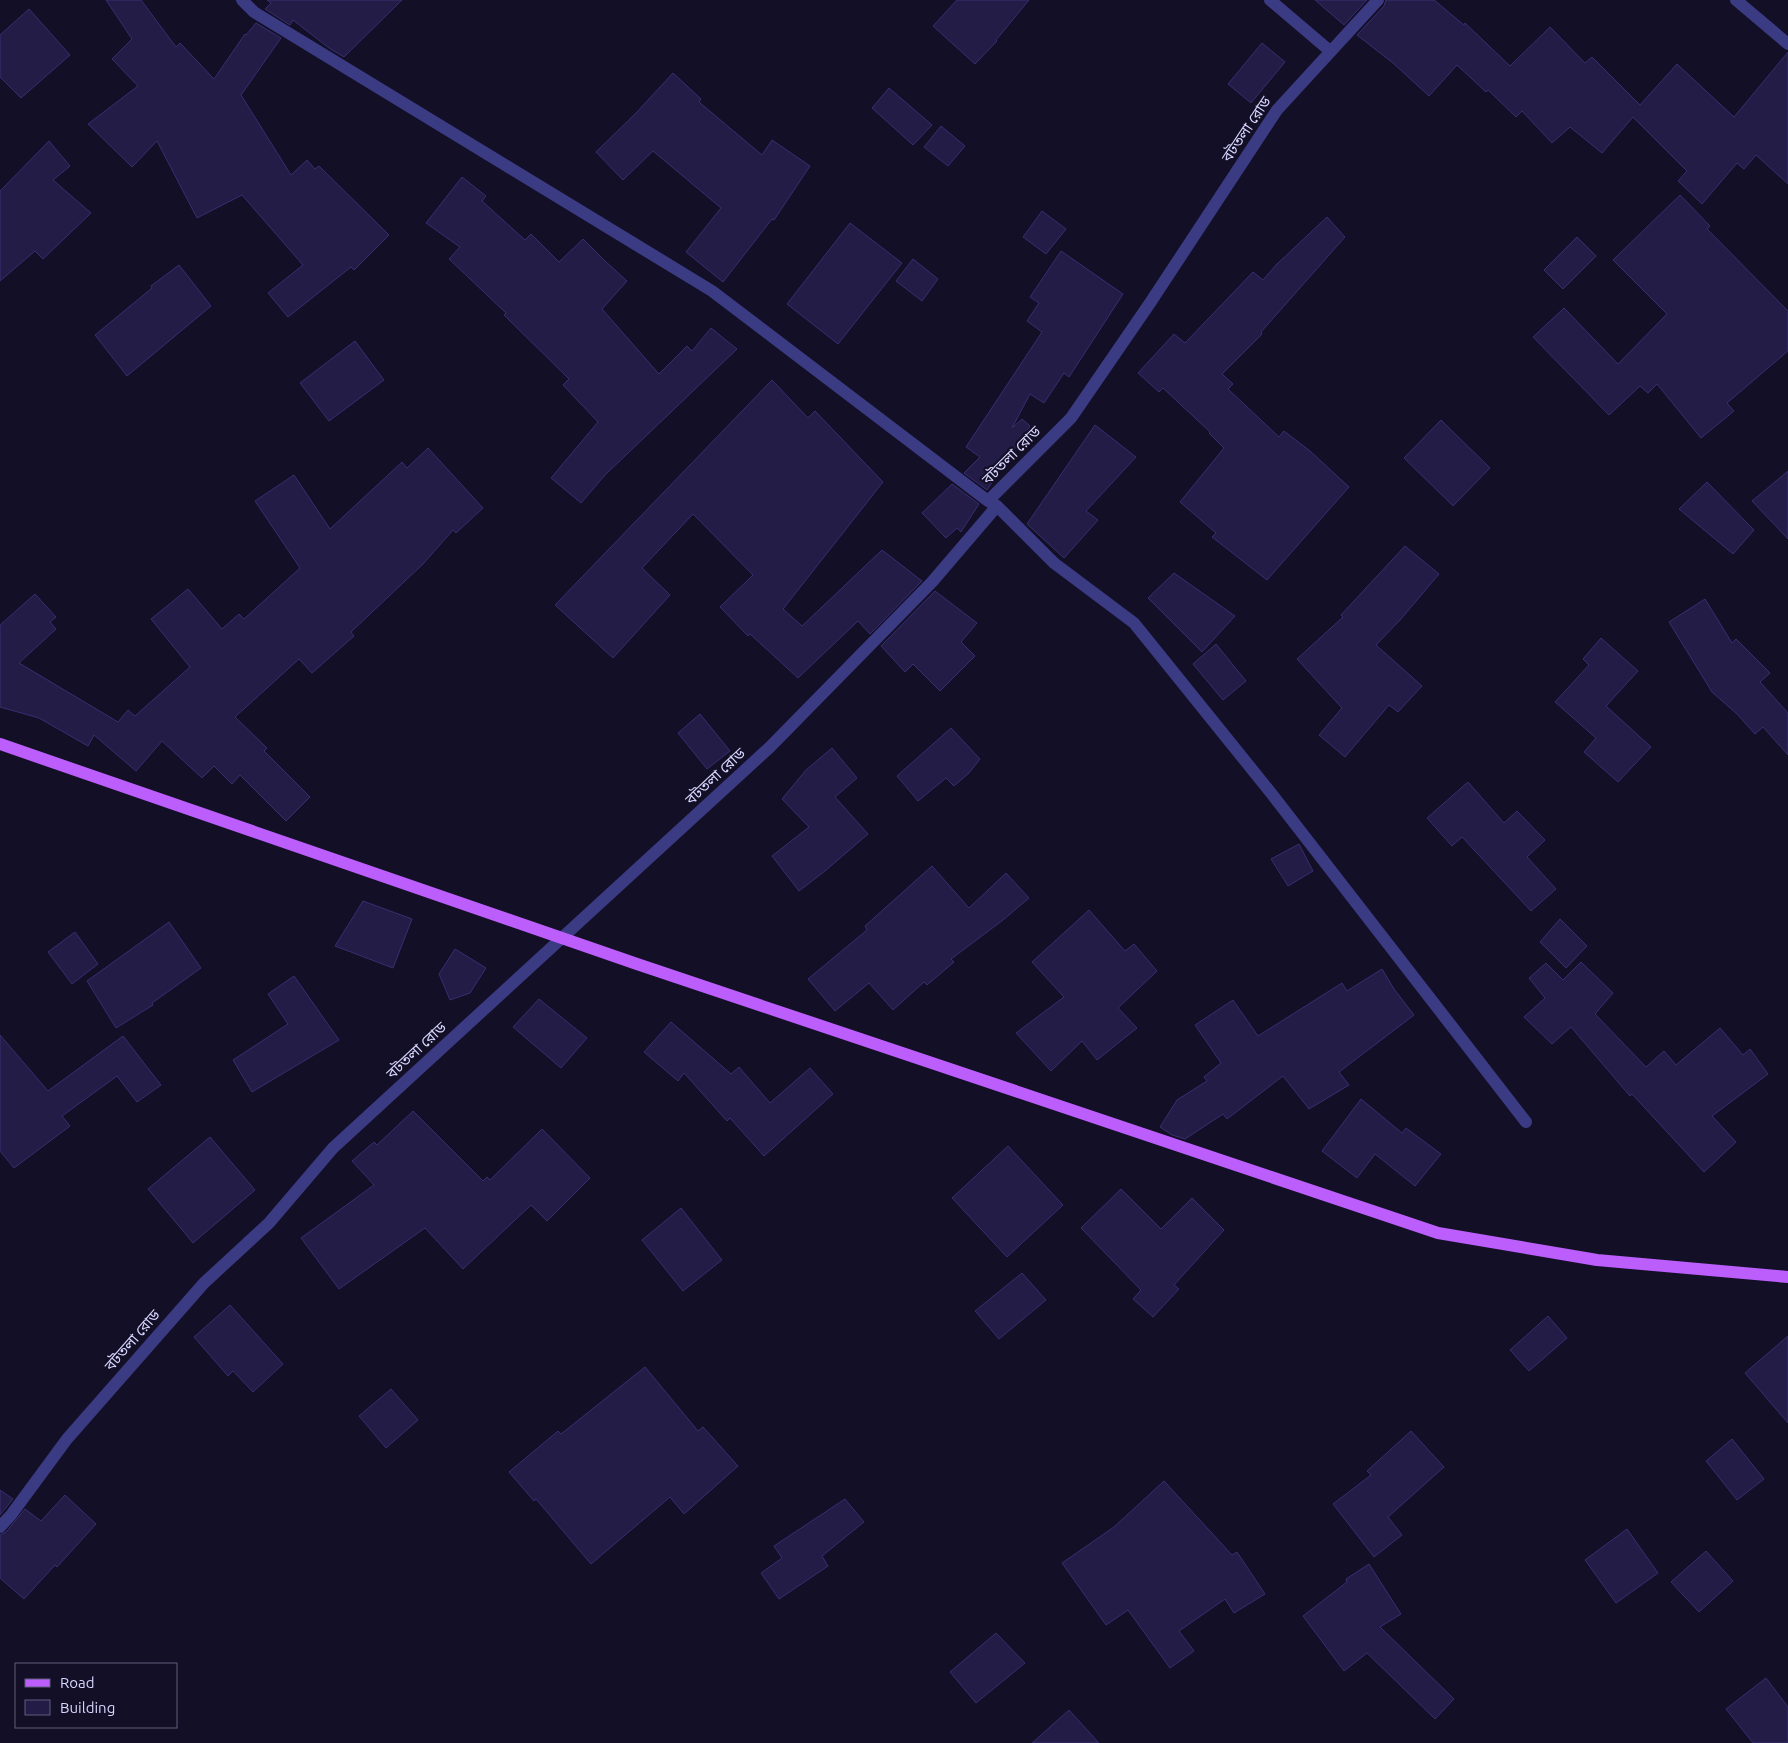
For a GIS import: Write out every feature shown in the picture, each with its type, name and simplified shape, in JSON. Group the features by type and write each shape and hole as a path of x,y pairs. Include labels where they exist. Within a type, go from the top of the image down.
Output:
{"main road":[{"path":"0,744 562,938 1438,1233 1597,1260 1788,1277"}],"street":[{"path":"242,0 262,17 712,290 992,503 1054,563 1134,623 1271,793 1526,1122"},
{"path":"1270,0 1330,51"},
{"name":"বটতলা রোড","path":"0,1526 11,1515 66,1439 204,1283 269,1224 333,1148 770,747 932,582 992,503 1071,418 1150,303 1277,110 1378,0"},
{"path":"1736,0 1788,44"}],"building":[{"path":"106,0 141,0 176,47 180,43 214,79 245,34 256,23 281,38 241,95 291,175 307,160 315,169 319,166 389,235 354,270 351,267 288,317 268,293 303,265 242,195 197,218 157,141 132,167 88,124 138,86 112,59 132,39"},
{"path":"267,0 402,0 344,57 329,48 293,20 290,25 265,9 271,3"},
{"path":"957,0 1029,0 997,41 975,64 933,26"},
{"path":"1315,0 1367,0 1344,25"},
{"path":"1386,0 1434,0 1464,25 1465,23 1510,66 1550,27 1585,63 1592,57 1640,105 1677,64 1734,117 1788,52 1788,184 1756,155 1744,169 1737,163 1702,204 1678,181 1687,171 1633,117 1602,153 1570,127 1552,143 1522,111 1516,117 1488,90 1486,92 1457,65 1429,96 1393,63 1357,35 1384,6"},
{"path":"29,9 70,55 21,98 0,77 0,35"},
{"path":"1262,43 1285,62 1251,103 1228,84"},
{"path":"673,73 701,99 699,102 762,155 772,140 810,166 774,220 772,219 723,282 686,252 721,208 653,151 623,180 596,152"},
{"path":"889,88 932,125 913,145 872,108"},
{"path":"941,126 965,146 948,166 924,147"},
{"path":"49,141 70,166 53,180 91,213 43,259 35,251 0,281 0,191"},
{"path":"462,177 486,196 482,201 525,240 531,234 559,262 583,239 627,281 602,309 659,374 687,346 692,351 711,328 737,349 605,475 581,503 551,478 598,422 563,385 569,379 504,315 506,313 449,259 460,247 426,223"},
{"path":"1680,195 1710,226 1707,229 1788,311 1788,351 1727,403 1734,411 1701,438 1657,384 1648,393 1640,386 1609,415 1533,337 1564,308 1618,364 1667,314 1613,260"},
{"path":"1042,211 1066,229 1046,254 1023,237"},
{"path":"1327,217 1345,237 1261,332 1262,334 1222,374 1233,384 1228,389 1279,437 1284,431 1310,451 1349,487 1267,580 1212,537 1216,533 1180,502 1224,448 1210,432 1163,388 1159,392 1138,373 1174,334 1185,343 1253,272 1263,280 1276,265"},
{"path":"850,223 902,263 838,344 787,304"},
{"path":"1577,237 1596,256 1563,289 1544,270"},
{"path":"1061,251 1123,294 1069,377 1064,373 1044,403 1030,394 1012,428 1022,419 1030,426 987,490 964,473 980,457 966,447 1042,332 1027,321 1039,303 1030,297"},
{"path":"913,259 938,279 922,301 896,281"},
{"path":"179,265 211,306 127,376 95,335 152,288 151,286"},
{"path":"355,341 384,380 329,421 300,383"},
{"path":"772,380 808,418 815,411 883,482 783,609 802,626 882,550 922,581 870,634 858,621 798,678 750,634 748,636 720,607 753,575 693,514 642,568 670,595 613,658 555,605"},
{"path":"1441,420 1490,468 1453,506 1404,458"},
{"path":"1095,425 1136,457 1086,511 1098,520 1064,558 1027,524"},
{"path":"428,448 483,508 456,533 453,530 423,564 351,632 354,636 312,673 299,659 235,717 267,748 264,751 310,797 286,821 240,775 232,784 214,766 202,778 162,741 136,771 94,735 88,746 39,718 0,707 0,625 35,594 56,617 50,622 56,629 19,663 118,722 128,710 135,716 190,667 151,619 188,589 222,629 239,614 244,619 300,568 255,501 294,475 330,529 402,462 407,468"},
{"path":"1788,471 1788,539 1752,501"},
{"path":"1707,482 1754,530 1733,554 1679,509"},
{"path":"952,484 979,504 961,532 957,528 946,538 922,513"},
{"path":"1405,546 1439,574 1376,645 1422,686 1398,712 1389,705 1345,757 1319,735 1342,708 1297,659 1343,617 1341,615"},
{"path":"1174,573 1235,616 1202,652 1148,598"},
{"path":"935,591 977,623 961,642 975,656 940,691 913,664 905,672 881,646"},
{"path":"1705,599 1732,643 1736,639 1770,673 1760,682 1788,713 1788,755 1763,727 1755,734 1737,714 1712,692 1669,622"},
{"path":"1601,638 1638,671 1606,706 1651,747 1618,782 1584,752 1596,738 1555,702 1589,665 1583,659"},
{"path":"1216,644 1246,681 1223,700 1193,664"},
{"path":"700,714 730,751 707,769 678,733"},
{"path":"951,728 980,759 969,773 954,786 946,778 918,801 897,776"},
{"path":"832,748 857,778 835,797 868,834 799,891 772,856 809,827 782,799 806,770"},
{"path":"1468,782 1504,823 1517,811 1545,840 1527,857 1556,889 1531,911 1462,837 1452,846 1427,818"},
{"path":"1299,844 1313,871 1288,886 1271,859"},
{"path":"932,866 969,908 1006,873 1029,898 951,959 954,962 927,985 924,982 893,1010 869,983 835,1011 808,979 867,930 865,926"},
{"path":"363,901 412,919 393,968 335,946"},
{"path":"1089,910 1125,951 1134,944 1157,971 1118,1008 1137,1028 1097,1060 1082,1041 1051,1071 1016,1033 1064,997 1032,962"},
{"path":"1560,919 1587,946 1566,968 1540,942"},
{"path":"169,922 201,968 152,1003 153,1005 116,1028 87,981"},
{"path":"75,932 98,964 72,984 48,952"},
{"path":"455,949 486,968 470,993 450,1000 439,974"},
{"path":"1581,962 1613,993 1595,1014 1646,1067 1664,1051 1676,1065 1720,1028 1743,1055 1750,1049 1768,1074 1712,1116 1736,1142 1704,1172 1632,1094 1630,1096 1571,1027 1552,1044 1524,1017 1545,998 1529,978 1546,963 1563,980"},
{"path":"1382,969 1394,989 1414,1015 1339,1072 1349,1085 1309,1109 1283,1076 1227,1119 1223,1114 1185,1139 1172,1135 1160,1127 1177,1100 1207,1081 1204,1077 1221,1063 1195,1025 1233,1000 1258,1036 1342,983 1347,991"},
{"path":"294,976 339,1040 252,1092 233,1060 288,1024 268,994"},
{"path":"539,999 587,1038 561,1068 513,1027"},
{"path":"671,1022 731,1074 739,1067 770,1103 810,1068 833,1094 764,1156 730,1118 727,1121 684,1073 678,1081 644,1052"},
{"path":"0,1035 48,1091 123,1036 161,1085 137,1102 117,1076 62,1116 70,1126 14,1168 0,1151"},
{"path":"1361,1099 1402,1133 1406,1128 1441,1154 1415,1186 1375,1154 1357,1178 1322,1151"},
{"path":"413,1111 483,1181 487,1177 490,1180 542,1129 590,1178 547,1221 531,1205 463,1269 425,1228 339,1289 301,1238 374,1185 352,1161 374,1142 377,1145"},
{"path":"210,1137 255,1190 193,1243 148,1189"},
{"path":"1008,1146 1063,1205 1007,1257 952,1198"},
{"path":"1121,1189 1161,1229 1192,1198 1224,1230 1174,1285 1179,1289 1153,1317 1133,1299 1141,1290 1081,1228"},
{"path":"681,1208 722,1260 683,1291 642,1240"},
{"path":"1022,1273 1046,1300 999,1339 975,1311"},
{"path":"230,1305 283,1364 253,1392 233,1371 228,1376 194,1337"},
{"path":"1548,1316 1567,1338 1529,1371 1510,1350"},
{"path":"1788,1336 1788,1423 1745,1373"},
{"path":"645,1367 698,1431 703,1427 738,1466 684,1514 670,1497 591,1564 536,1499 534,1501 509,1472 558,1431 561,1434"},
{"path":"391,1389 418,1420 386,1448 359,1416"},
{"path":"1411,1431 1444,1467 1388,1517 1402,1535 1374,1557 1333,1504 1371,1475 1367,1471"},
{"path":"1732,1439 1764,1479 1737,1500 1706,1461"},
{"path":"1164,1481 1232,1555 1237,1552 1265,1594 1234,1613 1225,1599 1179,1631 1194,1651 1170,1668 1128,1610 1106,1625 1062,1563 1114,1527"},
{"path":"0,1490 13,1499 0,1515"},
{"path":"65,1495 96,1524 57,1567 55,1565 24,1599 0,1578 0,1535 6,1532 25,1509 41,1521"},
{"path":"845,1499 864,1522 822,1556 828,1566 779,1599 761,1573 782,1558 774,1546"},
{"path":"1627,1529 1658,1573 1616,1603 1585,1560"},
{"path":"1706,1551 1733,1581 1699,1612 1671,1582"},
{"path":"1369,1564 1401,1614 1380,1627 1454,1699 1435,1719 1367,1653 1344,1671 1303,1616 1347,1582 1346,1579"},
{"path":"996,1633 1025,1663 976,1703 950,1672"},
{"path":"1766,1678 1788,1707 1788,1743 1753,1743 1726,1709"},
{"path":"1069,1710 1099,1743 1032,1743"}]}
